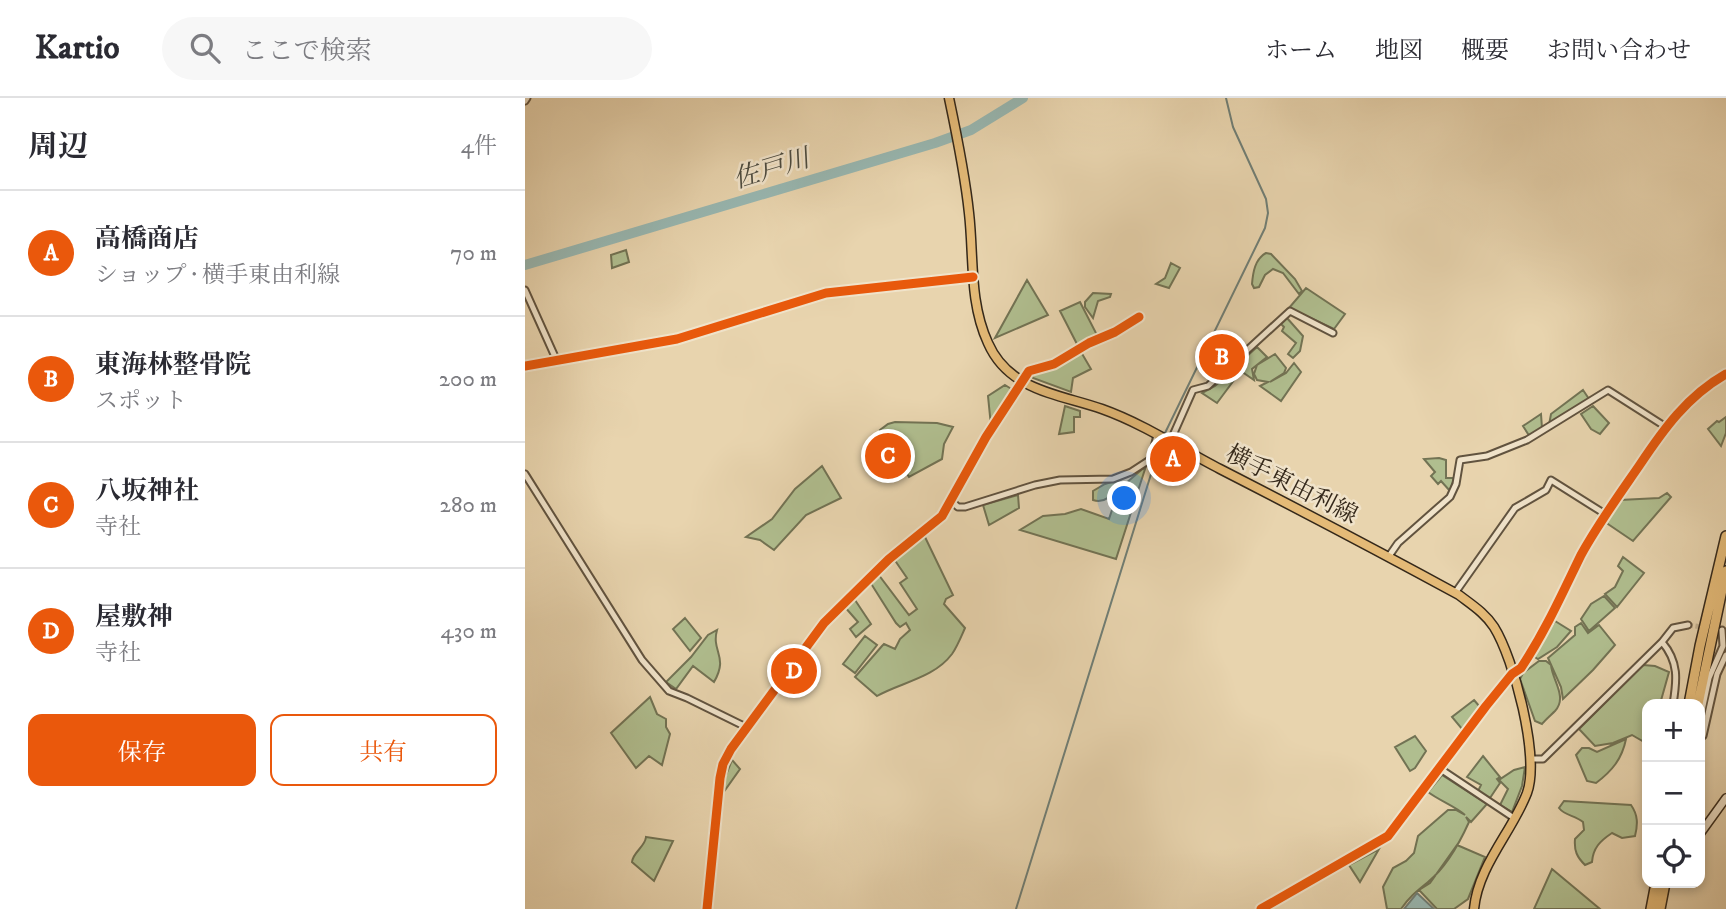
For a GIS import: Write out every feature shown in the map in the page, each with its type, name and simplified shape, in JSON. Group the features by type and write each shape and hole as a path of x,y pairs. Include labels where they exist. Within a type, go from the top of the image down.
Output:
{"highway":[{"path":"1690,699 1726,536"},
{"path":"1699,699 1726,571"},
{"path":"1651,909 1656,888"},
{"path":"1660,909 1664,888"}],"main road":[{"name":"横手東由利線","path":"949,98 962,158 975,295 988,344 999,362 1021,381 1045,393 1102,409 1157,435 1389,556 1455,593 1485,614 1493,626 1501,639 1512,674 1529,738 1531,759 1528,789 1483,875 1474,909"},
{"path":"1705,827 1726,798"}],"street":[{"path":"525,366 677,339 826,293 973,277"},
{"path":"525,290 556,359"},
{"path":"1170,442 1193,390 1208,386 1290,311 1297,312 1333,332"},
{"path":"707,909 723,764 746,727 839,606 889,559 942,516 1021,381 1029,372 1054,364 1139,317"},
{"path":"1261,909 1388,836 1512,674 1521,668 1535,648 1605,514 1665,427 1698,393 1726,374"},
{"path":"1389,556 1398,543 1450,497 1456,484 1460,460 1487,456 1527,440 1608,390 1665,427"},
{"path":"951,501 958,507 965,507 1035,485 1113,479 1131,472 1151,458 1157,435"},
{"path":"525,474 642,660 662,684 670,691 746,727"},
{"path":"1455,593 1515,508 1546,490 1551,480 1605,514"},
{"path":"1531,759 1543,759 1663,642 1673,628 1688,625"},
{"path":"1704,699 1709,678 1723,646 1722,631 1726,633"},
{"path":"1663,642 1672,653 1676,667 1674,699"},
{"path":"1705,727 1717,674 1726,655"},
{"path":"1439,768 1514,818"}],"green space":[{"path":"626,250 629,262 612,268 611,255"},
{"path":"1266,253 1271,254 1295,279 1302,291 1299,294 1283,273 1273,269 1265,275 1259,287 1254,288 1252,284 1255,266"},
{"path":"1171,263 1180,268 1169,288 1156,284 1165,278"},
{"path":"1027,280 1048,315 995,338"},
{"path":"1306,288 1345,314 1334,329 1289,308"},
{"path":"1093,293 1111,294 1110,297 1098,301 1093,318 1085,307 1085,302"},
{"path":"1080,302 1097,335 1078,346 1060,311"},
{"path":"1287,318 1303,336 1300,351 1293,358 1288,354 1296,343 1282,331 1284,327 1281,324"},
{"path":"1257,347 1267,357 1252,369 1254,380 1235,367"},
{"path":"1081,352 1091,369 1073,378 1071,392 1031,375 1055,367"},
{"path":"1275,354 1286,368 1284,373 1270,382 1286,373 1294,363 1301,372 1281,401 1260,386 1268,382 1257,380 1254,374 1257,365"},
{"path":"1235,369 1240,372 1217,403 1202,393 1215,386"},
{"path":"1005,385 1013,390 991,426 988,396"},
{"path":"1583,390 1589,399 1549,425 1551,414"},
{"path":"1065,406 1080,411 1080,417 1074,417 1074,432 1059,434"},
{"path":"1593,406 1609,423 1600,434 1591,429 1581,414"},
{"path":"1541,414 1542,428 1530,437 1523,426"},
{"path":"1726,417 1726,433 1721,446 1708,429"},
{"path":"895,422 937,423 953,427 944,444 942,459 909,477 880,430"},
{"path":"1424,459 1446,460 1446,478 1454,478 1450,491 1441,481 1438,484 1431,476 1435,472"},
{"path":"822,466 841,498 806,515 774,550 760,540 746,537 772,519 795,489"},
{"path":"1146,466 1116,559 1020,530 1043,516 1081,509 1109,519 1119,489"},
{"path":"1118,480 1122,482 1109,497 1102,501 1093,500 1093,491"},
{"path":"1667,493 1671,497 1633,541 1605,522 1620,500 1659,498"},
{"path":"1018,495 1019,508 989,525 983,505"},
{"path":"924,535 953,595 946,599 944,604 965,628 952,654 936,669 877,696 855,677 884,644 895,649 900,639 910,630 906,623 900,627 896,623 870,582 878,574 909,615 917,609 900,583 907,578 894,559"},
{"path":"1623,557 1644,573 1617,607 1605,594 1615,587 1623,571 1618,566"},
{"path":"1604,596 1615,608 1589,631 1581,619 1591,604"},
{"path":"853,597 871,624 856,637 850,629 858,622 844,606"},
{"path":"685,618 701,638 690,651 673,629"},
{"path":"1555,621 1571,631 1557,647 1538,659 1533,656"},
{"path":"1581,623 1588,633 1599,625 1615,645 1563,699 1561,687 1548,658 1575,635 1575,627"},
{"path":"717,630 716,644 720,666 714,682 693,666 676,689 666,682 708,635"},
{"path":"865,636 877,645 855,673 843,664"},
{"path":"1539,661 1546,661 1551,665 1560,694 1559,706 1542,724 1535,721 1520,679 1523,673"},
{"path":"1643,665 1655,666 1669,672 1661,699 1642,699 1642,741 1632,735 1613,743 1595,746 1579,729"},
{"path":"650,697 657,714 666,719 670,734 662,765 649,756 636,768 611,733"},
{"path":"1474,700 1480,707 1462,729 1452,717"},
{"path":"1415,736 1426,751 1410,771 1395,747"},
{"path":"1626,739 1619,759 1611,769 1596,783 1587,781 1576,755 1582,748 1597,752"},
{"path":"1483,756 1500,777 1497,779 1500,783 1490,798 1478,791 1481,785 1467,777"},
{"path":"732,760 740,769 723,793 724,780"},
{"path":"1525,767 1522,786 1512,812 1500,805 1508,789 1499,780 1514,770"},
{"path":"1442,775 1487,804 1471,822 1466,817 1469,822 1461,838 1434,876 1413,894 1401,909 1387,909 1383,887 1393,868 1414,853 1418,836 1448,810 1456,810 1465,815 1428,792"},
{"path":"1564,801 1631,805 1637,820 1635,836 1622,838 1612,833 1598,845 1592,862 1585,865 1577,854 1575,843 1575,839 1584,830 1583,822 1559,808"},
{"path":"646,837 673,841 654,881 632,862"},
{"path":"1457,845 1485,857 1468,899 1454,909 1437,909 1419,890 1430,883"},
{"path":"1379,849 1360,882 1349,865"},
{"path":"1552,869 1600,909 1534,909"}],"water":[{"path":"1417,893 1434,909 1404,909"}],"waterway":[{"name":"佐戸川","path":"525,265 935,143 971,130 1023,98"},
{"path":"1165,433 1265,228 1268,213 1266,199 1233,127 1226,98"},
{"path":"1016,909 1161,442"}],"tunnel":[{"path":"1688,625 1722,630"}],"cycle path":[{"path":"525,366 677,339 826,293 973,277"},
{"path":"707,909 720,778 723,764 731,749 824,623 889,559 942,516 986,437 1029,371 1054,364 1139,317"},
{"path":"1261,909 1388,836 1486,706 1512,674 1521,668 1546,627 1588,543 1657,440 1688,403 1726,374"}],"place":[{"name":"東海林整骨院","path":"1222,357"},
{"name":"八坂神社","path":"888,456"},
{"name":"高橋商店","path":"1173,459"},
{"name":"屋敷神","path":"794,671"}]}
